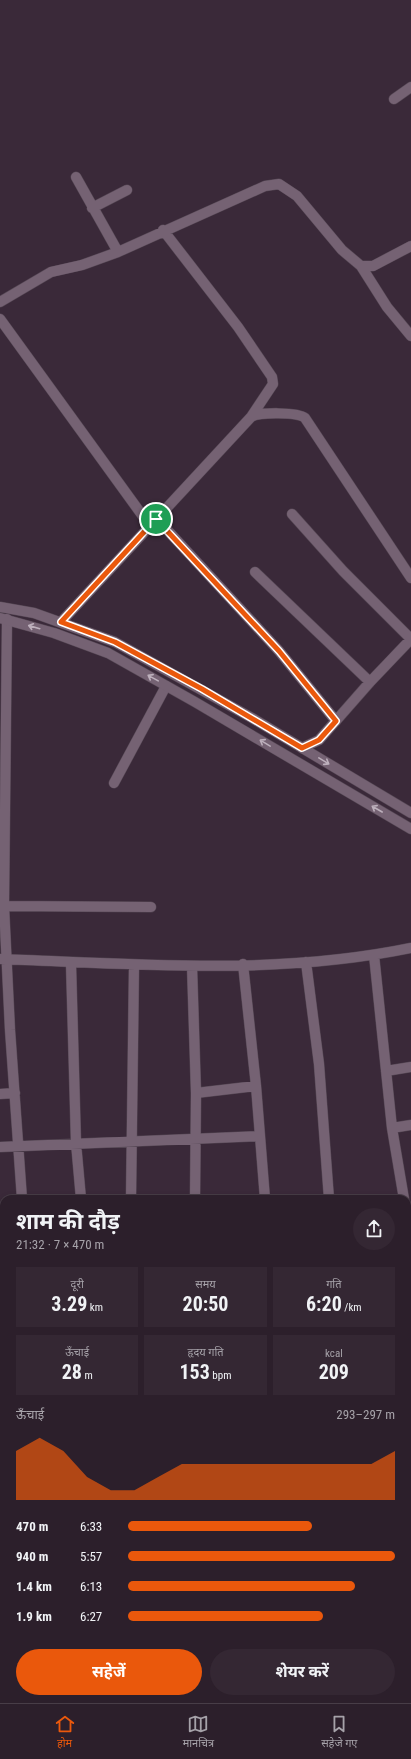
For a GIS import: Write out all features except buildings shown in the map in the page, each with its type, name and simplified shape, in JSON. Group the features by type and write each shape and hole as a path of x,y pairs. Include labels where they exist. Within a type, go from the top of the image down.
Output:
{"street":[{"path":"394,99 411,87"},
{"path":"76,177 118,252"},
{"path":"0,302 51,272 82,265 118,252 163,230 265,186 279,184 297,196 342,250 361,266 387,308 411,336"},
{"path":"92,208 127,190"},
{"path":"61,622 251,417 273,384 272,377 238,327 163,230"},
{"path":"361,266 373,266 411,246"},
{"path":"0,319 153,523 279,651 336,721"},
{"path":"251,417 257,414 293,414 305,418 411,578"},
{"path":"292,514 343,571 411,639 370,682 319,740 302,748"},
{"path":"255,572 370,682"},
{"path":"0,607 34,613 115,642 240,711 411,813"},
{"path":"22,1195 3,960 3,619 54,633 108,653 411,829"},
{"path":"114,783 166,686"},
{"path":"3,899 151,907"},
{"path":"3,960 71,964 192,966 243,964 274,965 374,955 411,948"},
{"path":"374,955 392,1128 405,1195"},
{"path":"306,962 318,1064 329,1195"},
{"path":"71,964 76,1143 81,1195"},
{"path":"243,964 256,1086 265,1195"},
{"path":"131,1195 134,1108 134,965"},
{"path":"192,966 196,1094 195,1195"},
{"path":"386,1071 411,1067"},
{"path":"196,1094 256,1086"},
{"path":"0,1094 14,1093"},
{"path":"392,1128 411,1125"},
{"path":"0,1146 260,1136"}],"route":[{"path":"156,519 279,651 336,721 319,740 302,748 202,689 115,642 61,622 156,519"}]}
